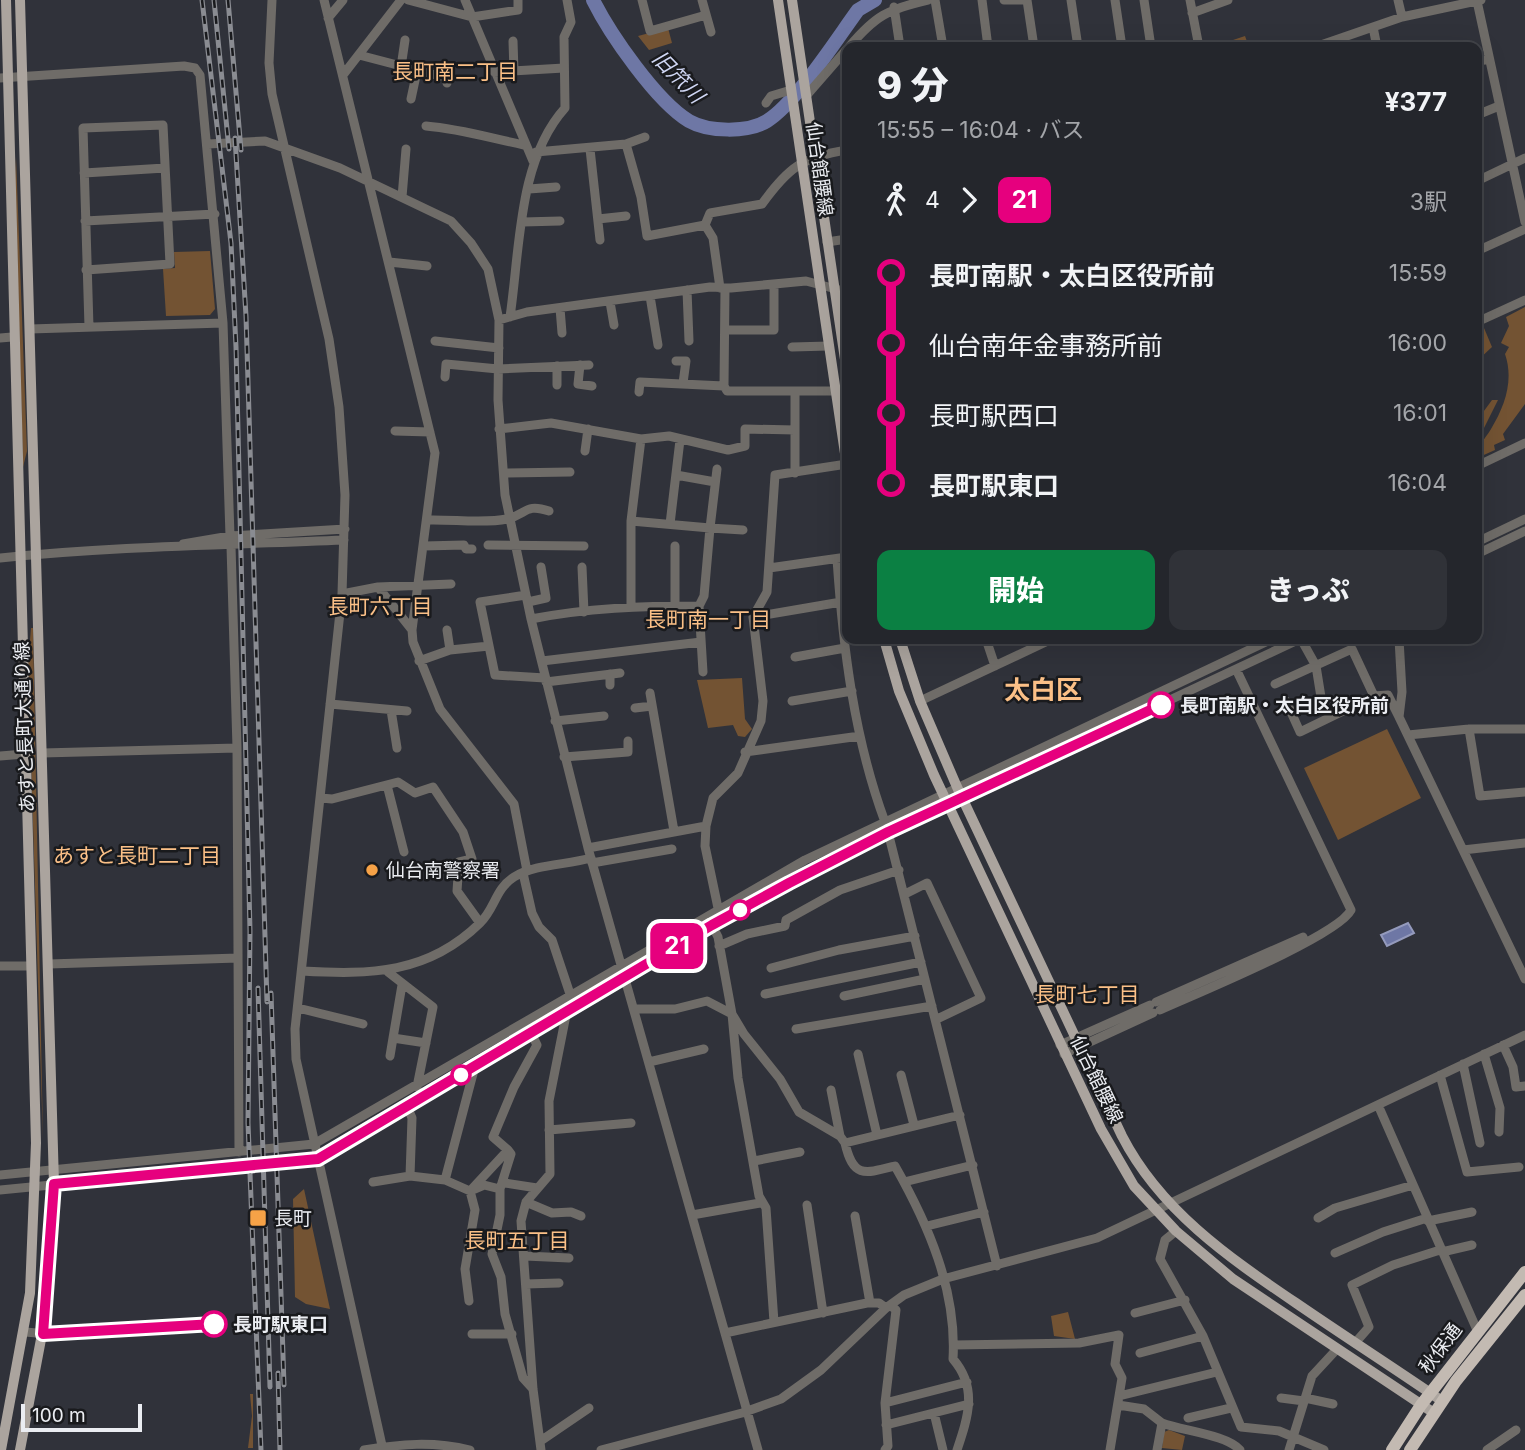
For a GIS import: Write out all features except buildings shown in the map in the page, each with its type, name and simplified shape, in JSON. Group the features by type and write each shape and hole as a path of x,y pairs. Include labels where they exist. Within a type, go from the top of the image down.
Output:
{"highway":[{"name":"秋保通","path":"1392,1450 1421,1405 1477,1330 1525,1272"},
{"name":"秋保通","path":"1410,1450 1442,1401 1525,1295"}],"main road":[{"name":"あすと長町大通り線","path":"1,1450 25,1332 33,1251 35,1186 4,78 6,0"},
{"name":"あすと長町大通り線","path":"20,0 50,964 54,1184 43,1334 20,1450"},
{"name":"仙台館腰線","path":"778,0 842,434"},
{"name":"仙台館腰線","path":"792,0 842,341"},
{"name":"仙台館腰線","path":"886,644 905,707 945,799 1062,1050 1122,1168 1156,1211 1233,1279 1434,1413"},
{"name":"仙台館腰線","path":"902,644 920,701 957,787 1134,1160 1169,1204 1254,1275 1442,1401"}],"street":[{"path":"272,0 269,63 282,145 329,339 342,445 345,529 342,594 298,1008 296,1059 383,1448"},
{"path":"324,0 435,453 412,630 419,661 440,709 514,804 532,913 539,927 552,940 571,997"},
{"path":"328,18 343,0"},
{"path":"343,75 401,0"},
{"path":"408,0 472,17 518,10 518,0"},
{"path":"464,0 524,145 535,156"},
{"path":"510,317 535,156 549,125 565,108 564,37 571,22 567,0"},
{"path":"642,0 650,31 706,15"},
{"path":"702,0 711,32"},
{"path":"853,42 865,27 894,7 928,0"},
{"path":"935,0 942,42"},
{"path":"982,0 987,42"},
{"path":"1004,0 1027,0 1033,42"},
{"path":"1071,0 1077,42"},
{"path":"1115,0 1121,42"},
{"path":"1144,0 1150,42"},
{"path":"1190,0 1198,42"},
{"path":"1192,13 1228,0"},
{"path":"1398,0 1402,17"},
{"path":"1333,42 1402,17 1480,1 1489,59 1525,222"},
{"path":"894,7 899,42"},
{"path":"1373,27 1376,42"},
{"path":"401,67 405,40"},
{"path":"513,41 514,72"},
{"path":"805,94 842,54"},
{"path":"359,55 447,78 446,83"},
{"path":"1482,61 1489,59"},
{"path":"4,78 195,68 200,75 223,323 237,748 239,1152"},
{"path":"494,72 564,68"},
{"path":"411,99 417,71"},
{"path":"766,103 771,96 790,87"},
{"path":"1482,113 1499,106"},
{"path":"86,270 170,264 163,125 83,128 86,270 89,327"},
{"path":"426,126 467,129 474,134 524,145"},
{"path":"535,156 626,144 645,136"},
{"path":"208,144 247,140 282,145 369,182 451,221 471,243 488,269 499,320 499,429 508,519 590,856 758,1450"},
{"path":"626,144 641,197 647,236 705,225"},
{"path":"402,197 406,149"},
{"path":"590,149 600,240"},
{"path":"705,225 710,213 761,204 784,173 802,166 814,155 842,151"},
{"path":"1482,179 1525,158"},
{"path":"84,173 165,168"},
{"path":"529,189 556,187"},
{"path":"85,221 215,214"},
{"path":"598,219 626,216"},
{"path":"523,222 560,221"},
{"path":"705,225 713,238 722,288 725,330 724,386 727,391 835,391"},
{"path":"1482,249 1525,229"},
{"path":"827,242 842,240"},
{"path":"389,262 427,265"},
{"path":"499,320 560,308 687,290 806,281 842,291"},
{"path":"725,330 774,330 774,284"},
{"path":"687,290 689,341"},
{"path":"650,296 658,345"},
{"path":"1482,320 1525,300"},
{"path":"610,302 614,325"},
{"path":"560,308 562,334"},
{"path":"30,329 223,323"},
{"path":"0,338 12,337"},
{"path":"435,341 499,348"},
{"path":"792,346 829,346"},
{"path":"676,361 686,361 683,383"},
{"path":"445,377 446,364 498,369 585,365 579,384 592,386"},
{"path":"556,366 557,385"},
{"path":"639,392 640,382 724,386"},
{"path":"794,392 795,473"},
{"path":"499,429 551,423 641,439 669,436 727,450 745,446 745,429 795,430"},
{"path":"585,451 587,429"},
{"path":"395,430 430,432"},
{"path":"631,606 631,521 641,439"},
{"path":"670,524 680,440"},
{"path":"1482,464 1525,443"},
{"path":"718,908 705,846 706,826 713,798 736,777 761,721 763,701 752,617 767,592 775,475 842,466"},
{"path":"703,672 699,606 704,596 716,469"},
{"path":"503,473 570,472"},
{"path":"676,475 715,482"},
{"path":"427,520 508,519 528,508 549,511"},
{"path":"1482,540 1525,519"},
{"path":"631,521 743,530"},
{"path":"0,558 230,541 345,529"},
{"path":"1482,551 1525,531"},
{"path":"230,541 344,540"},
{"path":"424,546 464,545 466,549 472,549"},
{"path":"488,545 584,546"},
{"path":"675,546 675,606"},
{"path":"769,568 842,558"},
{"path":"541,567 546,598 480,602 495,680 546,680 615,673 610,685"},
{"path":"582,567 584,612"},
{"path":"342,594 379,587 451,584"},
{"path":"379,587 412,630"},
{"path":"752,617 842,601"},
{"path":"531,619 606,612 631,606 699,606"},
{"path":"447,630 450,650"},
{"path":"542,662 701,642"},
{"path":"845,644 860,736 899,870 997,1266"},
{"path":"988,644 995,666"},
{"path":"920,701 1041,644"},
{"path":"0,1175 314,1144 417,1087 774,877 887,827 945,799 957,787 1261,644"},
{"path":"945,799 962,798 1290,644"},
{"path":"1304,644 1315,666 1321,697"},
{"path":"1399,644 1402,692 1399,717"},
{"path":"419,661 450,650 489,646"},
{"path":"795,657 845,648"},
{"path":"1275,684 1352,649 1374,696"},
{"path":"1062,1050 1334,926 1350,913 1350,904 1236,668"},
{"path":"792,701 852,691"},
{"path":"650,693 674,831"},
{"path":"1286,701 1300,732 1374,696 1388,695 1525,979"},
{"path":"330,704 407,711"},
{"path":"635,708 652,706"},
{"path":"391,710 397,748"},
{"path":"555,721 604,716"},
{"path":"1408,735 1469,729 1525,729"},
{"path":"1469,729 1480,796 1525,792"},
{"path":"745,752 860,736"},
{"path":"564,757 628,752 628,741"},
{"path":"42,753 237,748"},
{"path":"0,756 25,754"},
{"path":"321,798 332,799 398,782 415,793 433,787 463,832 472,859 459,862 457,891 480,923"},
{"path":"387,785 404,852"},
{"path":"302,971 388,972 444,953 480,923 491,910 503,884 525,872 674,831 706,826"},
{"path":"0,1190 318,1159 712,925 887,827"},
{"path":"1463,850 1525,843"},
{"path":"590,856 671,849"},
{"path":"719,946 747,934 785,926 786,920 840,890 899,870"},
{"path":"774,877 780,888"},
{"path":"905,894 927,883 981,998 937,1019"},
{"path":"712,925 719,946 732,1014 737,1078 760,1203 766,1208 775,1322"},
{"path":"771,968 839,950 915,936"},
{"path":"50,964 238,958"},
{"path":"765,994 922,962"},
{"path":"0,966 30,966"},
{"path":"388,972 433,1007 417,1087"},
{"path":"844,996 925,979"},
{"path":"390,1056 402,985"},
{"path":"634,1009 675,1009 706,1001 732,1014 780,1079 799,1112 843,1140 877,1135 960,1115"},
{"path":"796,1029 932,1006"},
{"path":"298,1008 363,1024"},
{"path":"567,1010 549,1101 550,1174 526,1202 521,1221 533,1389 542,1445 589,1408"},
{"path":"531,1033 537,1045 514,1087 494,1137 511,1153 492,1254 501,1277 505,1314 523,1378 533,1389"},
{"path":"601,1450 748,1412 781,1399 805,1384 888,1306 912,1291 943,1279 1078,1244 1156,1211 1525,1035"},
{"path":"393,1038 426,1043"},
{"path":"1503,1045 1513,1067 1517,1087 1525,1086"},
{"path":"649,1062 705,1049"},
{"path":"858,1054 877,1135"},
{"path":"1485,1054 1500,1108 1499,1132"},
{"path":"1463,1064 1480,1143"},
{"path":"445,1180 475,1066"},
{"path":"901,1075 914,1125"},
{"path":"1440,1075 1467,1172 1519,1167"},
{"path":"831,1090 849,1163 855,1169 865,1172 895,1166 927,1226 956,1334 953,1359 967,1382 970,1412 957,1450"},
{"path":"1377,1105 1477,1330"},
{"path":"407,1106 412,1118 410,1176"},
{"path":"549,1130 631,1123"},
{"path":"470,1191 508,1150"},
{"path":"754,1161 800,1152"},
{"path":"904,1182 973,1165"},
{"path":"373,1182 410,1176 445,1180 470,1191 484,1185 537,1188"},
{"path":"1318,1218 1335,1208 1413,1185"},
{"path":"469,1301 465,1269 475,1210 470,1191"},
{"path":"526,1202 552,1213 571,1212 581,1216"},
{"path":"692,1215 760,1203"},
{"path":"807,1205 823,1313"},
{"path":"927,1226 984,1212"},
{"path":"1335,1253 1382,1232 1472,1212"},
{"path":"855,1216 870,1303"},
{"path":"1176,1231 1165,1240 1160,1259 1203,1336 1241,1427 1293,1436 1324,1450"},
{"path":"1355,1343 1369,1326 1352,1285 1392,1265 1472,1245"},
{"path":"525,1256 569,1258"},
{"path":"526,1284 559,1283"},
{"path":"1135,1313 1185,1300"},
{"path":"725,1333 870,1303 879,1303 896,1310 885,1402 888,1449"},
{"path":"25,1332 43,1334 176,1326"},
{"path":"472,1334 512,1334"},
{"path":"954,1345 1079,1343 1119,1335 1115,1364 1122,1378 1110,1450"},
{"path":"1140,1353 1203,1336"},
{"path":"1289,1450 1312,1376 1337,1349"},
{"path":"1119,1400 1217,1372"},
{"path":"885,1402 967,1382"},
{"path":"1281,1398 1305,1399 1333,1405"},
{"path":"1119,1400 1144,1409 1162,1423 1197,1435 1229,1440 1240,1450"},
{"path":"886,1425 969,1404"},
{"path":"1188,1418 1231,1408"},
{"path":"934,1413 943,1450"},
{"path":"1157,1450 1162,1423"},
{"path":"1487,1450 1516,1430"},
{"path":"364,1450 422,1443 447,1444 470,1450"}],"shaded area":[{"path":"668,28 672,43 649,50 638,36"},
{"path":"1245,36 1247,42 1227,42"},
{"path":"16,157 27,451 23,467 15,179"},
{"path":"210,251 215,309 210,315 166,316 163,269 175,268 174,252"},
{"path":"1525,307 1525,404 1503,434 1505,440 1494,445 1495,450 1482,456 1482,443 1496,420 1507,393 1509,373 1505,354 1509,347 1501,343 1509,326 1506,317"},
{"path":"1484,328 1492,347 1482,356"},
{"path":"1492,400 1498,400 1482,432 1482,414"},
{"path":"33,628 43,1140 28,665"},
{"path":"742,678 745,719 752,729 745,737 738,736 733,725 708,728 697,680"},
{"path":"1387,729 1421,798 1338,840 1304,768"},
{"path":"304,1189 330,1309 306,1304 295,1297 293,1199"},
{"path":"1068,1312 1075,1339 1054,1336 1051,1316"},
{"path":"250,1394 253,1394 253,1448 248,1448 252,1416"},
{"path":"1169,1430 1185,1436 1182,1450 1162,1448 1164,1432"}],"water":[{"path":"1408,923 1414,933 1387,946 1381,935"}],"waterway":[{"name":"旧笊川","path":"593,0 622,48 662,98 697,125 728,130 759,125 778,112 815,70 858,10 875,0"}],"railway":[{"path":"202,0 231,243 236,347 250,931 248,1123 261,1450"},
{"path":"214,0 229,149"},
{"path":"228,0 241,150"},
{"path":"235,138 246,316 267,1002"},
{"path":"258,988 270,1387"},
{"path":"271,993 284,1385"},
{"path":"278,1373 280,1450"}],"bus line":[{"name":"21","path":"214,1324 43,1334 54,1184 318,1159 712,925 789,883 888,832 1161,705"}],"place":[{"name":"長町南駅・太白区役所前","path":"1161,705"},
{"name":"仙台南警察署","path":"372,870"},
{"name":"長町","path":"258,1218"},
{"name":"長町駅東口","path":"214,1324"}],"district":[{"name":"長町南二丁目","path":"455,72"},
{"name":"長町六丁目","path":"380,607"},
{"name":"長町南一丁目","path":"708,620"},
{"name":"太白区","path":"1043,690"},
{"name":"あすと長町二丁目","path":"137,856"},
{"name":"長町七丁目","path":"1087,995"},
{"name":"長町五丁目","path":"517,1241"}]}
